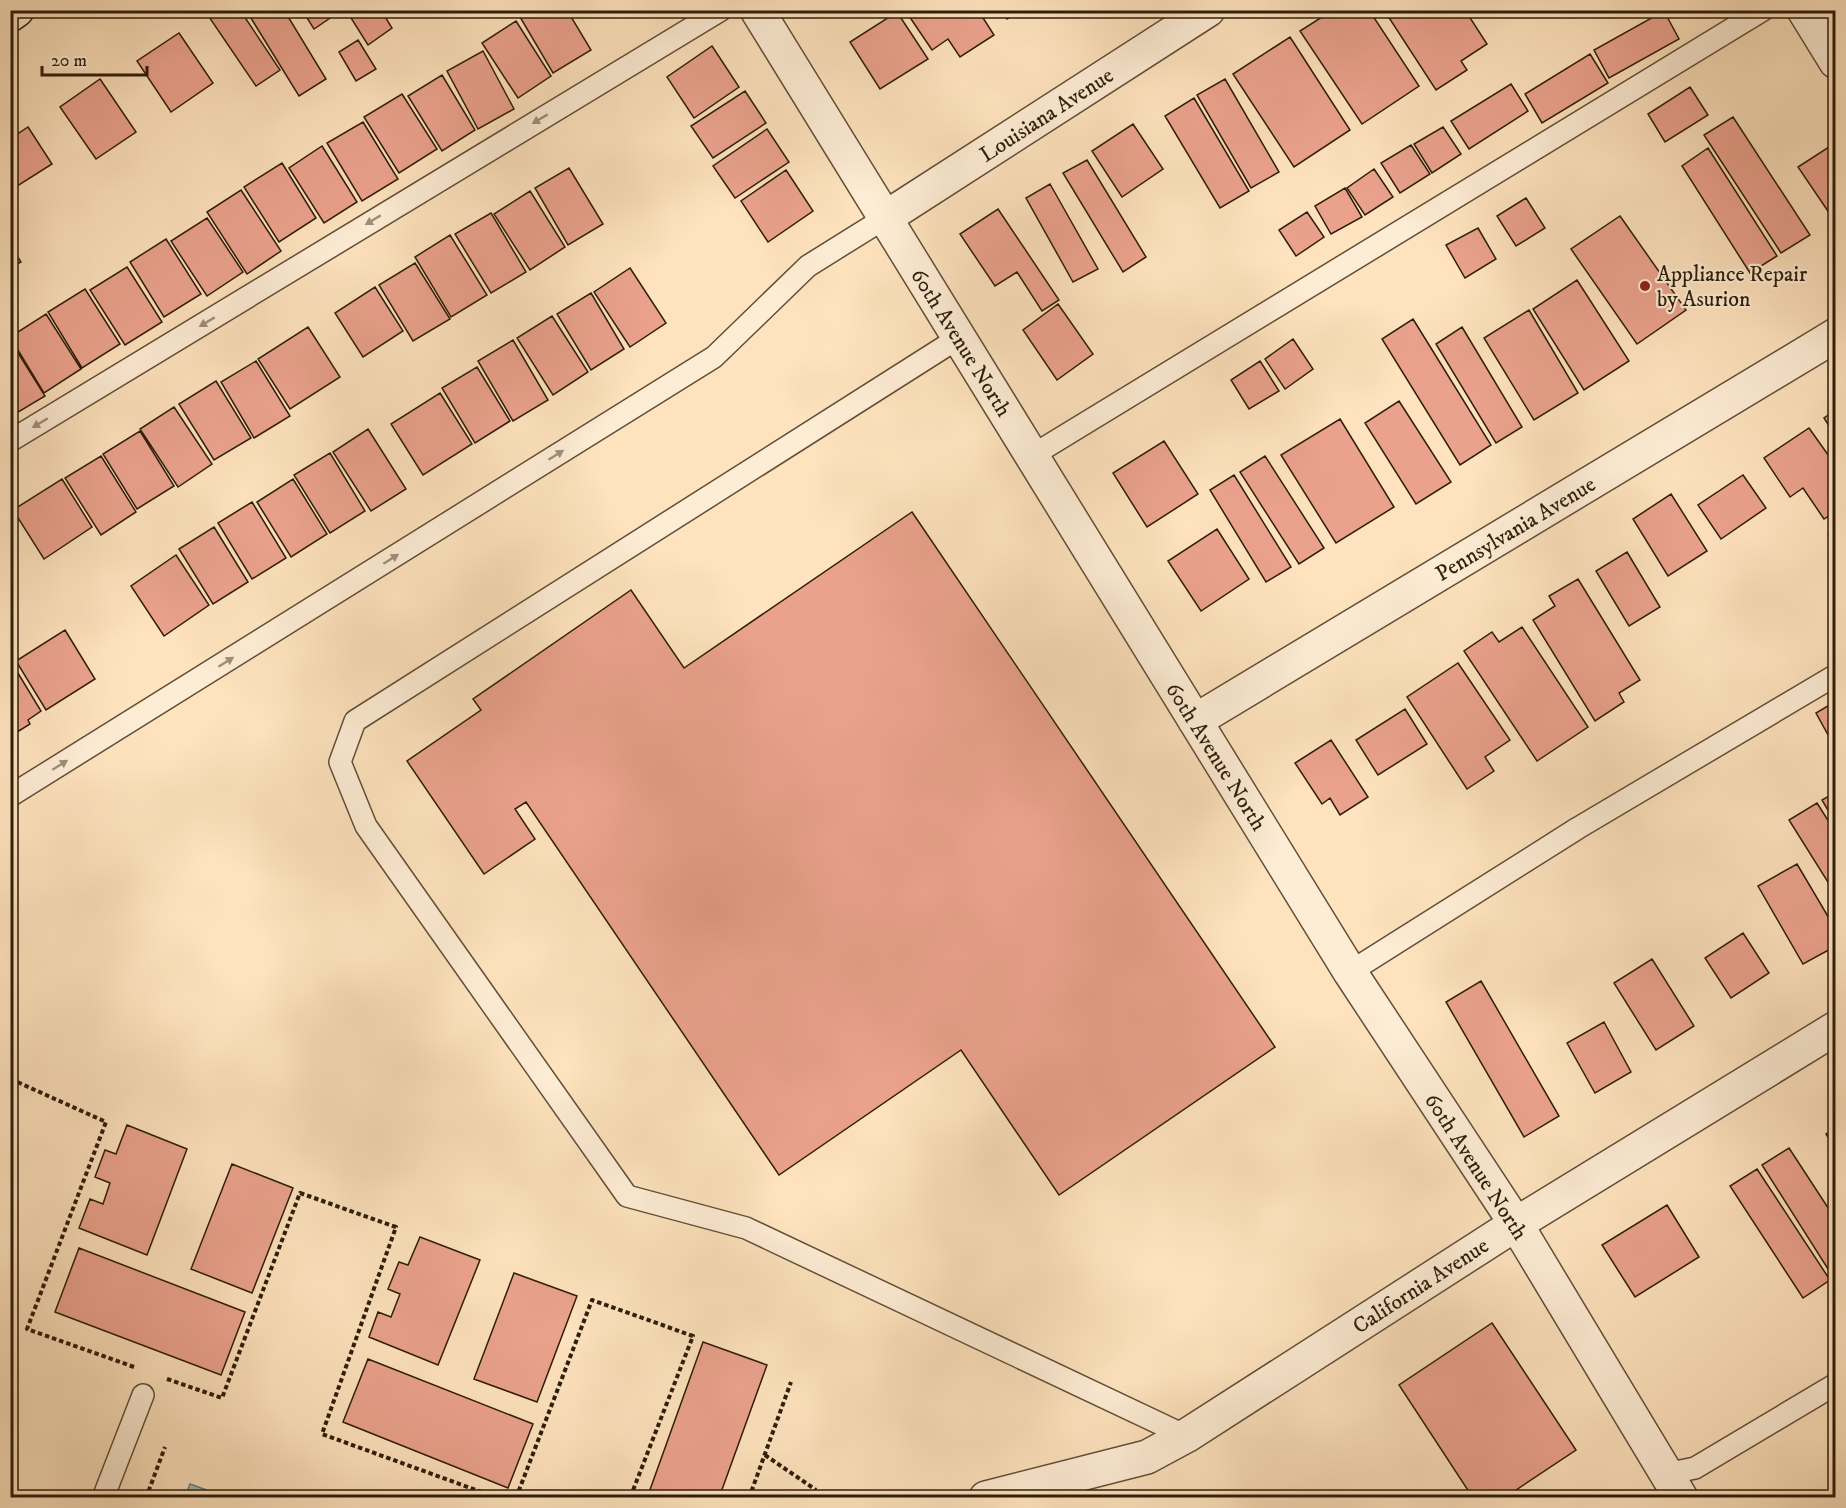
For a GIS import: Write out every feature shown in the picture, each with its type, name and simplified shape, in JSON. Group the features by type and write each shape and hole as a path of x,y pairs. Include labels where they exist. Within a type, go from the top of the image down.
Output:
{"street":[{"path":"10,15 17,10"},
{"name":"60th Avenue North","path":"758,10 1350,972 1516,1224 1674,1486"},
{"name":"Louisiana Avenue","path":"885,218 1208,10"},
{"path":"1804,10 1836,62"},
{"name":"Pennsylvania Avenue","path":"1195,721 1836,334"},
{"name":"California Avenue","path":"986,1497 1037,1491 1147,1457 1186,1436 1516,1224 1836,1028"}],"lane":[{"path":"10,441 721,10"},
{"path":"1033,455 1763,10"},
{"path":"10,796 714,357 807,266 885,218"},
{"path":"960,337 355,722 340,762 366,826 627,1196 746,1228 1186,1436"},
{"path":"1350,972 1578,828 1836,675"},
{"path":"1674,1486 1695,1468 1836,1384"},
{"path":"104,1497 143,1395"}],"path":[{"path":"10,1092 15,1081 106,1122 27,1329 144,1371"},
{"path":"165,1378 222,1398 300,1193 396,1227 322,1434 498,1497"},
{"path":"516,1497 591,1300 693,1336 630,1497"},
{"path":"749,1497 791,1382"},
{"path":"146,1497 165,1447"},
{"path":"765,1455 816,1490"}],"water":[{"path":"190,1484 226,1497 185,1497"}],"building":[{"path":"240,10 280,70 256,86 205,11"},
{"path":"246,10 284,10 326,79 299,96"},
{"path":"302,10 342,10 314,29"},
{"path":"346,10 381,10 392,28 368,45"},
{"path":"531,10 567,10 591,50 553,73 520,17"},
{"path":"910,10 978,10 994,35 960,57 948,39 932,50 907,13"},
{"path":"1002,10 1021,10 1007,19"},
{"path":"1333,10 1369,10 1419,86 1362,124 1300,31"},
{"path":"1384,10 1465,10 1487,44 1461,61 1467,70 1436,90"},
{"path":"1664,11 1679,39 1609,78 1594,50"},
{"path":"897,12 928,59 880,89 850,42"},
{"path":"516,21 551,76 518,98 482,43"},
{"path":"179,33 213,83 171,112 137,61"},
{"path":"1290,37 1350,130 1294,167 1233,74"},
{"path":"358,40 376,69 356,81 339,52"},
{"path":"712,46 739,87 694,118 667,77"},
{"path":"483,51 514,109 478,129 447,71"},
{"path":"1590,54 1608,83 1542,123 1525,94"},
{"path":"442,75 475,130 442,151 408,96"},
{"path":"100,79 136,132 96,159 60,107"},
{"path":"1225,79 1279,172 1251,188 1197,95"},
{"path":"1511,84 1528,111 1469,149 1451,121"},
{"path":"1690,87 1708,115 1665,142 1648,114"},
{"path":"745,91 766,123 713,158 691,126"},
{"path":"402,94 437,149 399,173 364,117"},
{"path":"1194,98 1249,191 1220,208 1165,116"},
{"path":"1733,117 1810,235 1781,253 1704,135"},
{"path":"363,122 398,179 362,201 327,143"},
{"path":"1133,124 1163,169 1122,197 1092,151"},
{"path":"28,127 52,164 11,190 10,139"},
{"path":"1443,127 1461,154 1432,173 1414,144"},
{"path":"767,129 789,162 735,198 713,166"},
{"path":"1411,145 1430,174 1400,193 1381,163"},
{"path":"1832,145 1836,150 1836,223 1798,167"},
{"path":"322,146 357,202 324,223 289,168"},
{"path":"1708,148 1777,256 1750,273 1682,166"},
{"path":"1087,160 1146,257 1123,272 1063,173"},
{"path":"282,163 316,218 279,242 244,187"},
{"path":"569,168 603,224 568,245 535,188"},
{"path":"1374,169 1393,197 1365,215 1347,188"},
{"path":"786,170 813,211 768,242 741,201"},
{"path":"1050,184 1098,269 1073,282 1026,198"},
{"path":"1345,188 1362,217 1331,234 1315,206"},
{"path":"241,190 281,251 247,274 207,212"},
{"path":"530,191 565,247 530,270 494,214"},
{"path":"1526,198 1545,228 1516,246 1497,216"},
{"path":"998,209 1059,300 1042,311 1017,272 995,286 960,234"},
{"path":"1307,212 1324,237 1296,256 1279,230"},
{"path":"491,213 526,272 491,293 455,234"},
{"path":"1620,216 1686,310 1637,344 1571,249"},
{"path":"207,218 243,272 207,296 171,241"},
{"path":"1478,228 1496,259 1465,278 1446,245"},
{"path":"450,235 487,295 451,317 415,257"},
{"path":"166,239 201,294 164,317 130,262"},
{"path":"10,245 21,262 10,268"},
{"path":"415,263 450,319 413,341 379,285"},
{"path":"127,267 162,322 125,345 90,290"},
{"path":"630,268 666,323 630,347 594,292"},
{"path":"1577,280 1629,361 1584,390 1533,309"},
{"path":"375,287 403,331 363,357 335,313"},
{"path":"85,289 120,344 82,368 48,312"},
{"path":"591,293 624,349 591,370 557,314"},
{"path":"1058,304 1093,354 1057,380 1023,330"},
{"path":"1529,310 1578,393 1534,420 1484,338"},
{"path":"46,314 81,369 44,393 10,337"},
{"path":"552,316 588,372 553,395 517,338"},
{"path":"1413,319 1491,445 1460,465 1382,339"},
{"path":"308,327 340,377 290,409 258,359"},
{"path":"1462,327 1522,427 1496,443 1436,344"},
{"path":"1293,339 1313,369 1285,389 1265,359"},
{"path":"10,340 45,396 10,417"},
{"path":"513,340 548,400 513,421 478,361"},
{"path":"256,361 290,416 254,438 221,382"},
{"path":"1260,361 1279,391 1249,409 1231,380"},
{"path":"477,367 510,421 475,443 442,388"},
{"path":"216,381 251,438 214,460 179,404"},
{"path":"440,393 472,444 423,475 391,424"},
{"path":"1399,401 1451,482 1416,504 1365,423"},
{"path":"174,407 212,464 178,487 140,429"},
{"path":"1836,410 1836,437 1824,418"},
{"path":"1340,419 1394,507 1336,543 1281,455"},
{"path":"1809,428 1836,466 1836,511 1824,519 1803,488 1790,497 1764,458"},
{"path":"368,429 406,489 371,511 333,452"},
{"path":"140,431 174,486 137,509 103,454"},
{"path":"1164,441 1198,494 1147,527 1113,473"},
{"path":"330,453 365,511 330,533 294,475"},
{"path":"101,456 136,512 101,535 65,478"},
{"path":"1265,456 1324,548 1299,564 1240,472"},
{"path":"1234,475 1291,567 1266,582 1210,490"},
{"path":"1743,475 1766,508 1721,539 1698,505"},
{"path":"62,479 92,527 44,559 13,510"},
{"path":"293,479 327,534 291,557 257,502"},
{"path":"1671,494 1707,551 1668,576 1633,519"},
{"path":"252,502 286,558 252,579 218,523"},
{"path":"912,512 1275,1047 1059,1195 961,1050 779,1175 526,802 515,809 535,839 484,874 407,761 481,710 473,699 631,590 684,668"},
{"path":"214,527 248,582 213,604 179,549"},
{"path":"1217,529 1249,579 1201,611 1168,561"},
{"path":"1836,529 1836,545 1828,534"},
{"path":"1627,552 1660,607 1629,626 1596,571"},
{"path":"176,555 209,605 164,636 131,586"},
{"path":"1578,579 1640,680 1619,693 1624,702 1595,721 1533,620 1555,606 1549,596"},
{"path":"1522,627 1588,727 1537,761 1464,651 1492,632 1499,642"},
{"path":"65,630 95,679 46,710 16,661"},
{"path":"10,660 41,711 28,720 30,724 14,734 10,731"},
{"path":"1458,663 1510,740 1485,757 1494,771 1467,789 1407,697"},
{"path":"1836,701 1836,740 1832,742 1816,713"},
{"path":"1405,709 1427,744 1378,775 1356,740"},
{"path":"1331,740 1368,797 1340,815 1330,798 1322,804 1295,763"},
{"path":"1836,792 1836,824 1822,800"},
{"path":"1817,803 1836,833 1836,895 1789,820"},
{"path":"1797,864 1836,930 1836,946 1803,964 1758,886"},
{"path":"1743,933 1769,973 1731,998 1705,958"},
{"path":"1652,959 1694,1026 1656,1050 1614,983"},
{"path":"1481,981 1559,1116 1524,1137 1446,1002"},
{"path":"1604,1022 1631,1072 1595,1093 1567,1043"},
{"path":"127,1125 187,1149 147,1255 79,1228 90,1199 103,1204 110,1183 95,1177 105,1150 116,1154"},
{"path":"1836,1128 1836,1150 1826,1134"},
{"path":"1789,1148 1836,1220 1836,1264 1828,1269 1762,1165"},
{"path":"232,1164 293,1188 252,1293 191,1269"},
{"path":"1757,1169 1830,1280 1803,1298 1730,1186"},
{"path":"1667,1205 1699,1257 1635,1297 1602,1245"},
{"path":"420,1237 480,1260 438,1365 369,1337 378,1312 391,1317 400,1294 388,1289 399,1262 408,1265"},
{"path":"79,1248 245,1312 221,1375 55,1312"},
{"path":"514,1273 577,1296 537,1402 474,1379"},
{"path":"1492,1323 1576,1450 1504,1498 1473,1498 1399,1385"},
{"path":"703,1342 767,1365 719,1498 647,1498"},
{"path":"368,1359 533,1424 508,1488 343,1422"}],"place":[{"name":"Appliance Repair by Asurion","path":"1645,286"}]}
